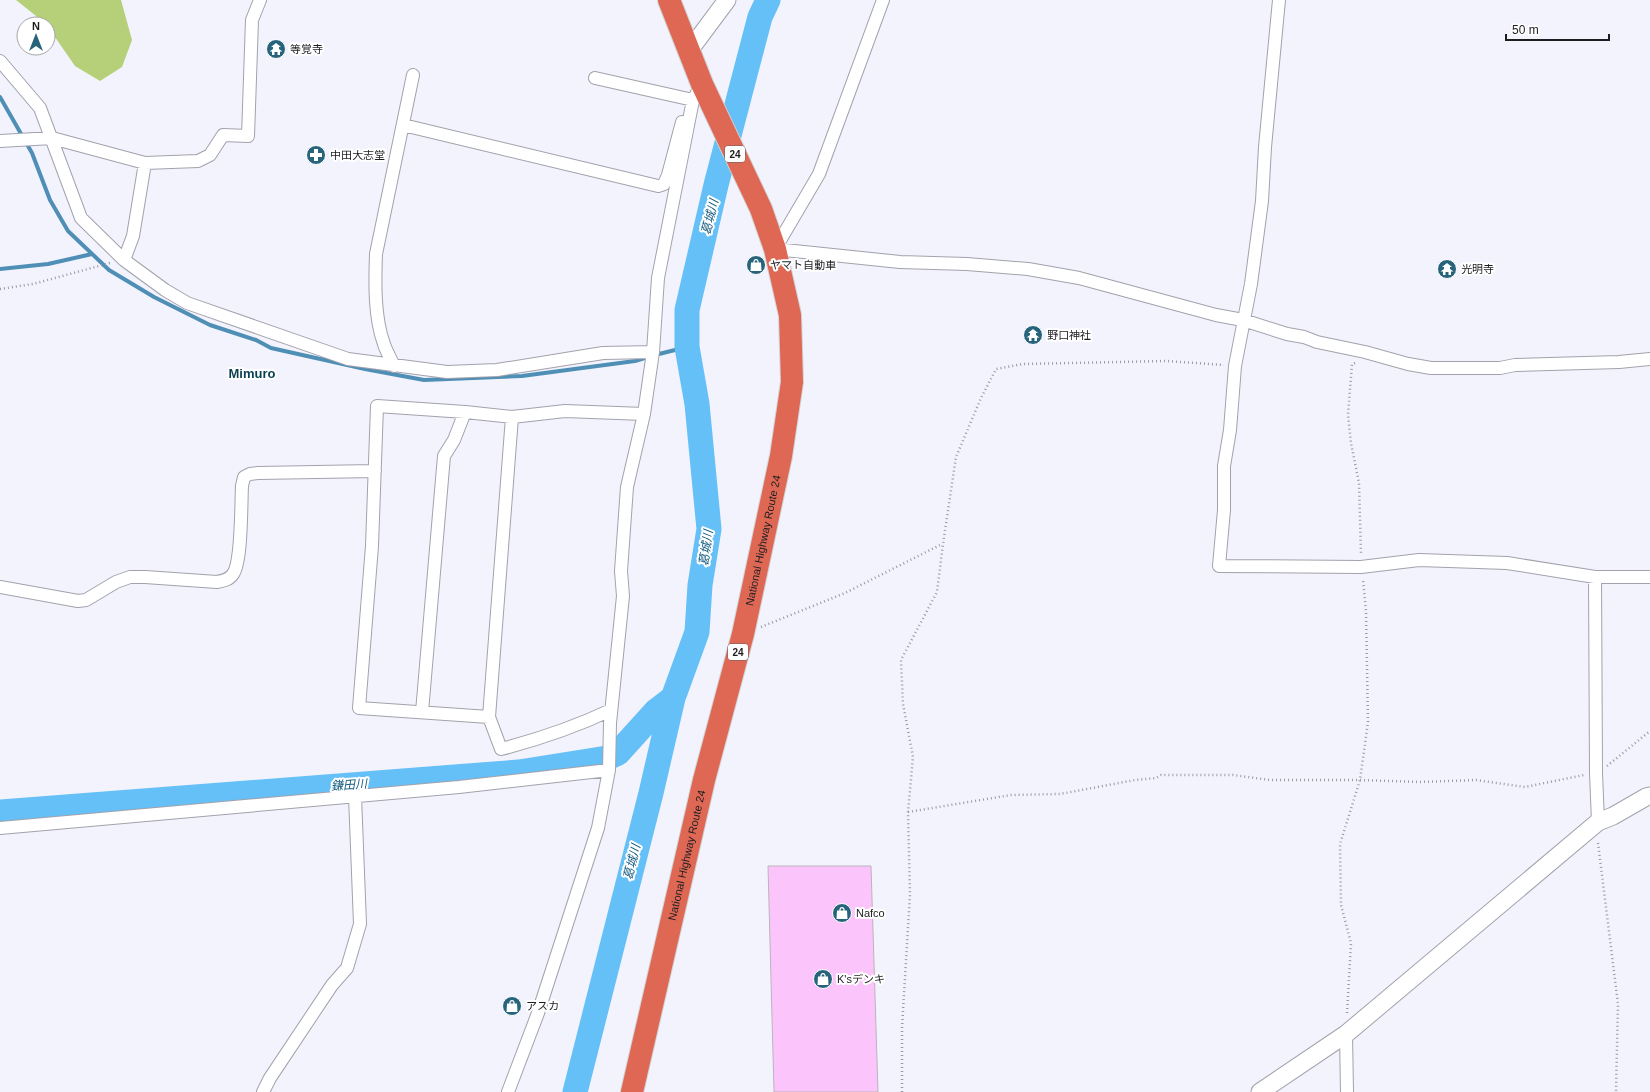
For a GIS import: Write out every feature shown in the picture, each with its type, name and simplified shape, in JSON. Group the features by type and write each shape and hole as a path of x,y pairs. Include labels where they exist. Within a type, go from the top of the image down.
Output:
{"highway":[{"name":"National Highway Route 24","path":"632,1092 704,780 743,634 781,456 792,382 790,315 775,249 761,209 699,98 689,51 669,0"}],"street":[{"path":"0,141 52,138 145,164 198,161 210,155 223,136 248,136 252,20 260,0"},
{"path":"689,51 727,0"},
{"path":"883,0 819,174 775,249 900,262 966,264 1028,269 1080,278 1216,315 1244,320 1317,342 1408,364 1431,368 1500,368 1515,365 1619,362 1650,359"},
{"path":"1279,0 1265,147 1262,201 1251,284 1235,366 1230,430 1224,466 1224,510 1219,566 1361,566 1419,560 1507,563 1595,577 1650,577"},
{"path":"0,61 40,108 81,218 124,260 165,290 187,303 348,358 394,366 447,372 497,370 604,353 653,352"},
{"path":"394,366 383,343 378,317 375,282 376,254 413,75"},
{"path":"595,78 699,98"},
{"path":"402,125 658,186 664,184 668,175 681,124 699,98"},
{"path":"508,1092 538,1012 598,828 609,770 611,710 623,596 621,571 627,487 644,414 653,352 658,278 699,98"},
{"path":"124,260 133,236 145,164"},
{"path":"489,717 359,708 372,546 377,406 512,417 565,411 644,414"},
{"path":"422,712 444,456 454,440 465,412"},
{"path":"512,417 489,717 501,749 530,742 576,726 611,710"},
{"path":"0,587 78,601 86,600 116,582 130,577 217,582 224,581 234,574 236,568 242,486 244,477 250,474 258,473 375,471"},
{"path":"1595,577 1596,773 1598,822"},
{"path":"0,828 459,787 609,770"},
{"path":"263,1092 270,1078 332,985 347,968 360,924 355,796"},
{"path":"1260,1092 1346,1034 1598,822 1613,816 1650,796"},
{"path":"1346,1034 1347,1092"}],"path":[{"path":"0,289 33,284 124,260"},
{"path":"1346,1034 1351,943 1342,905 1340,844 1360,780 1368,722 1366,611 1361,566 1359,483 1351,443 1348,415 1352,364 1375,355"},
{"path":"902,1092 902,1028 910,894 908,812 913,757 903,704 901,660 937,592 956,457 981,398 996,369 1023,364 1168,361 1235,366"},
{"path":"743,634 845,593 943,544"},
{"path":"908,812 1011,795 1060,794 1134,780 1156,778 1162,775 1233,775 1270,780 1420,782 1476,780 1526,787 1596,773 1610,765 1650,731"},
{"path":"1598,822 1598,842 1618,1004 1616,1092"}],"green space":[{"path":"16,0 121,0 132,40 122,67 100,81 75,66 56,39 56,16 36,16"}],"building":[{"name":"K'sデンキ","path":"768,866 871,866 878,1092 774,1092"}],"waterway":[{"name":"葛城川","path":"575,1092 651,793 673,698 697,632 700,585 709,529 697,404 687,347 687,310 716,185 760,17 768,0"},
{"path":"0,97 32,153 50,200 68,231 109,270 154,297 210,325 256,340 271,348 365,369 424,380 522,376 635,361 648,357"},
{"path":"0,269 48,264 92,254"},
{"path":"655,355 687,347"},
{"name":"鎌田川","path":"0,812 519,772 607,758 618,753 656,711 673,698"}],"place":[{"name":"等覚寺","path":"276,49"},
{"name":"中田大志堂","path":"316,155"},
{"name":"ヤマト自動車","path":"756,265"},
{"name":"光明寺","path":"1447,269"},
{"name":"野口神社","path":"1033,335"},
{"name":"Nafco","path":"842,913"},
{"name":"K'sデンキ","path":"823,979"},
{"name":"アスカ","path":"512,1006"}],"district":[{"name":"Mimuro","path":"252,373"}]}
